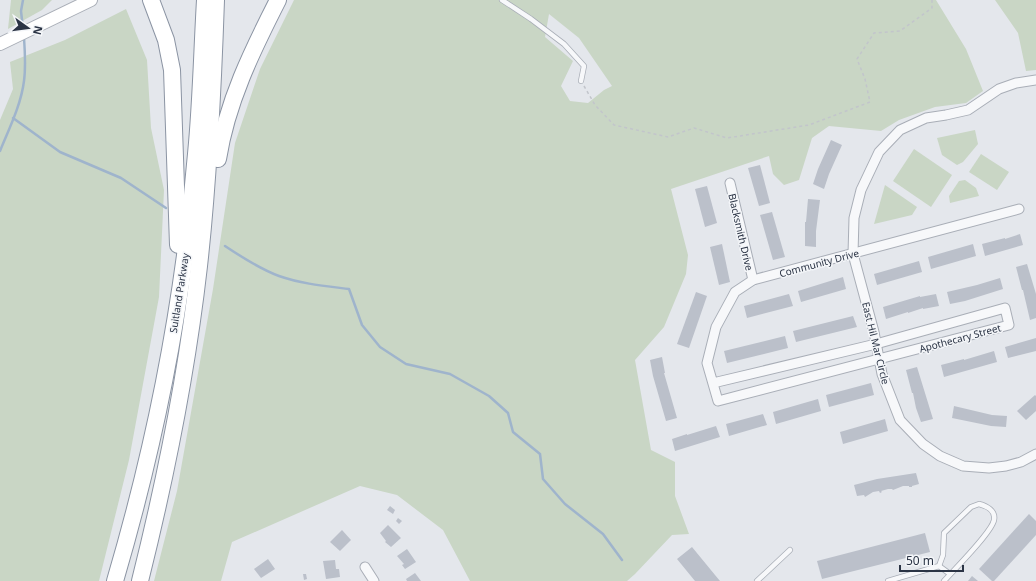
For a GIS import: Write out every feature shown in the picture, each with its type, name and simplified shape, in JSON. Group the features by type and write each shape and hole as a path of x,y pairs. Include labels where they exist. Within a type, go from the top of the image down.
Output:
{"highway":[{"path":"151,0 169,51 174,81 178,240 173,292 171,343"},
{"name":"Suitland Parkway","path":"115,581 146,462 171,343 185,256 196,161 205,0"},
{"name":"Suitland Parkway","path":"140,581 174,429 199,267 209,152 216,0"},
{"path":"199,267 211,220 218,156 228,111 246,65 278,0"}],"main road":[{"path":"4,41 41,25 91,0"}],"street":[{"name":"East Hil Mar Circle","path":"1036,80 1016,83 999,89 968,110 946,116 926,118 900,130 879,152 861,190 854,218 853,254 876,344 882,374 900,420 923,444 940,456 963,466 989,468 1006,466 1021,462 1036,454"},
{"name":"Blacksmith Drive","path":"730,183 753,280"},
{"name":"Community Drive","path":"718,401 707,363 716,327 735,292 753,280 853,254 918,235 1019,210"},
{"name":"Apothecary Street","path":"713,383 876,344 1005,308 1009,325 718,401"},
{"path":"364,567 374,581"}],"lane":[{"path":"502,0 531,19 564,44 584,66 581,81"},
{"path":"939,566 943,554 944,534 971,507 979,504 990,509 995,515 994,522 987,534 944,581"},
{"path":"757,581 790,550"},
{"path":"939,566 950,574"},
{"path":"888,581 939,566"}],"path":[{"path":"581,81 595,105 614,125 668,137 694,128 727,138 809,125 870,102 858,59 874,32 900,31 932,8 932,0"}],"green space":[{"path":"11,0 52,0 42,10 8,29"},
{"path":"294,0 936,0 966,49 983,91 966,103 935,107 899,120 881,131 829,126 812,138 799,180 784,185 773,174 769,156 671,189 688,255 686,274 664,327 635,360 651,450 675,462 675,496 689,534 672,535 627,581 470,581 443,530 397,495 360,486 232,542 221,581 154,581 177,491 213,289 235,143 260,69","holes":["549,14 579,38 612,86 604,90 588,103 570,101 561,86 573,61 545,37"]},
{"path":"995,0 1036,0 1036,70 1026,71 1018,33"},
{"path":"126,9 147,60 151,128 164,190 159,297 129,460 99,581 0,581 0,120 13,89 10,62 65,40"},
{"path":"975,130 978,144 963,162 957,165 942,155 937,138"},
{"path":"914,149 952,175 931,207 893,181"},
{"path":"981,154 1009,172 997,190 969,172"},
{"path":"965,180 976,188 979,196 950,203 949,196 959,181"},
{"path":"885,185 917,207 912,215 874,224"}],"building":[{"path":"831,140 842,145 824,189 813,184"},
{"path":"760,165 770,203 759,206 748,168"},
{"path":"707,186 717,223 705,227 695,189"},
{"path":"808,199 820,200 816,231 816,247 805,246 805,222"},
{"path":"772,212 785,257 773,260 760,215"},
{"path":"1020,234 1023,245 985,256 982,244"},
{"path":"722,244 730,282 719,285 710,247"},
{"path":"973,244 976,256 931,269 928,257"},
{"path":"919,261 922,272 877,285 874,274"},
{"path":"1027,264 1036,294 1036,318 1030,320 1016,267"},
{"path":"843,277 846,289 801,302 798,291"},
{"path":"1000,278 1003,289 950,304 947,292"},
{"path":"696,292 707,296 689,348 677,344"},
{"path":"789,294 793,306 747,318 744,306"},
{"path":"936,294 939,306 923,308 886,319 883,307 920,296"},
{"path":"853,316 857,327 796,342 793,331"},
{"path":"785,336 788,348 727,363 724,351"},
{"path":"1036,338 1036,351 1008,358 1005,347"},
{"path":"994,351 997,362 944,377 941,365"},
{"path":"662,357 664,373 677,418 666,421 650,360"},
{"path":"917,367 933,419 921,422 906,370"},
{"path":"871,383 874,395 829,407 826,395"},
{"path":"1035,395 1036,411 1026,420 1017,411"},
{"path":"818,399 821,411 776,424 773,412"},
{"path":"954,406 992,415 1007,416 1006,427 991,426 952,418"},
{"path":"763,414 767,425 729,436 726,424"},
{"path":"885,419 888,431 843,444 840,432"},
{"path":"716,426 720,437 675,451 672,439"},
{"path":"916,473 919,484 912,487 903,486 893,490 888,489 881,491 882,492 880,493 879,491 873,492 865,497 864,495 857,496 854,485 877,479"},
{"path":"390,506 395,510 393,514 387,510"},
{"path":"1029,514 1036,521 1036,535 994,581 992,581 979,569"},
{"path":"398,518 402,521 399,524 396,521"},
{"path":"388,525 401,538 391,547 385,542 386,541 380,533"},
{"path":"342,530 351,540 340,551 330,542"},
{"path":"925,533 930,552 822,579 817,561"},
{"path":"692,547 720,581 695,581 677,559"},
{"path":"407,549 416,562 405,569 402,565 404,564 397,556"},
{"path":"268,559 275,569 261,578 254,569"},
{"path":"335,560 336,569 339,569 340,577 326,579 323,561"},
{"path":"415,573 421,581 407,581 406,579"},
{"path":"303,574 306,574 307,579 304,580"},
{"path":"972,576 978,581 968,581"}],"waterway":[{"path":"23,0 21,11 23,29"},
{"path":"0,151 14,117 24,81 24,38"},
{"path":"13,118 60,152 121,178 166,208"},
{"path":"225,246 258,267 279,276 305,283 349,289 362,325 380,347 406,364 450,374 489,396 508,413 513,432 540,454 543,479 565,504 603,534 622,560"}]}
